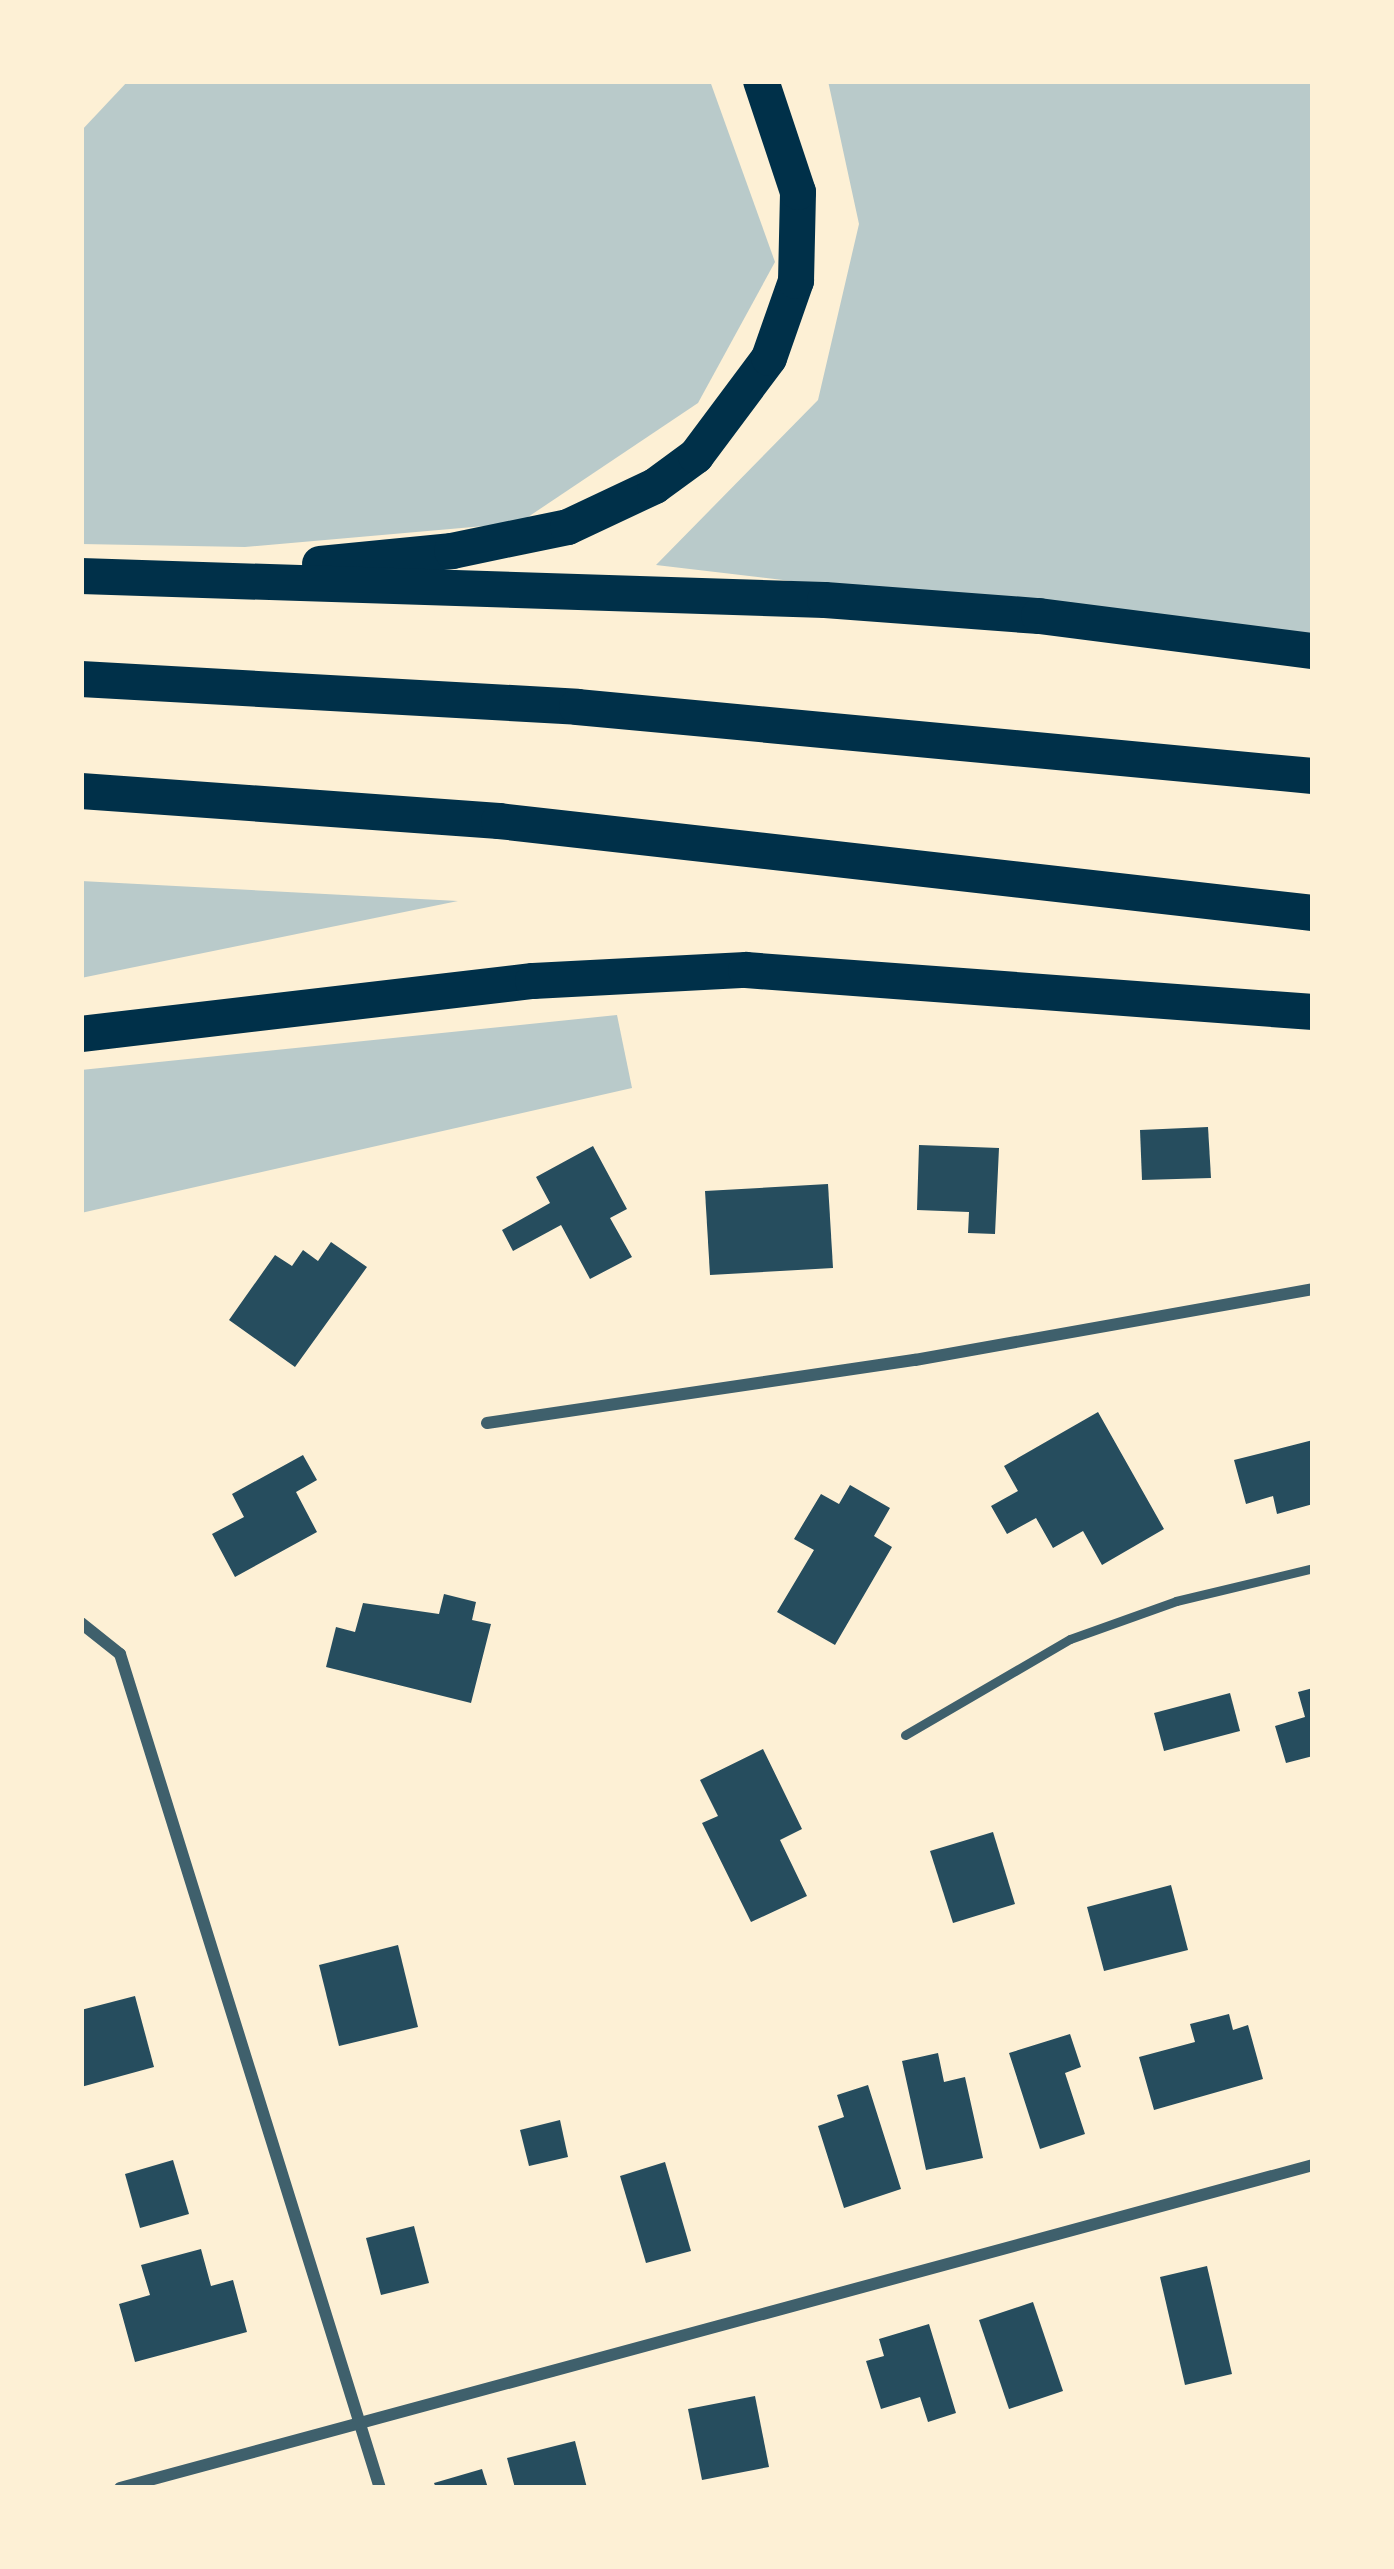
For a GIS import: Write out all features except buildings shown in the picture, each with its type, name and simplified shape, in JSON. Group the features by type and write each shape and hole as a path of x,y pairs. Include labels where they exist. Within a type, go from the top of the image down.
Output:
{"highway":[{"path":"179,578 515,541 612,508 696,456 769,358 796,281 798,192 761,81"},
{"path":"81,576 825,600 1039,616 1313,651"},
{"path":"81,679 577,707 1313,776"},
{"path":"81,790 500,821 1313,914"},
{"path":"81,1034 533,982 746,970 1313,1012"}],"street":[{"path":"488,1423 1313,1289"},
{"path":"81,1623 120,1654 380,2488"},
{"path":"120,2488 361,2418 1313,2165"}],"lane":[{"path":"904,1735 1070,1639 1177,1601 1313,1568"}],"shaded area":[{"path":"128,81 710,81 775,262 698,403 519,523 245,547 81,544 81,131"},
{"path":"828,81 1313,81 1313,643 656,565 818,400 859,224"},
{"path":"81,881 458,901 81,978"},
{"path":"617,1015 632,1088 81,1213 81,1070"}]}
